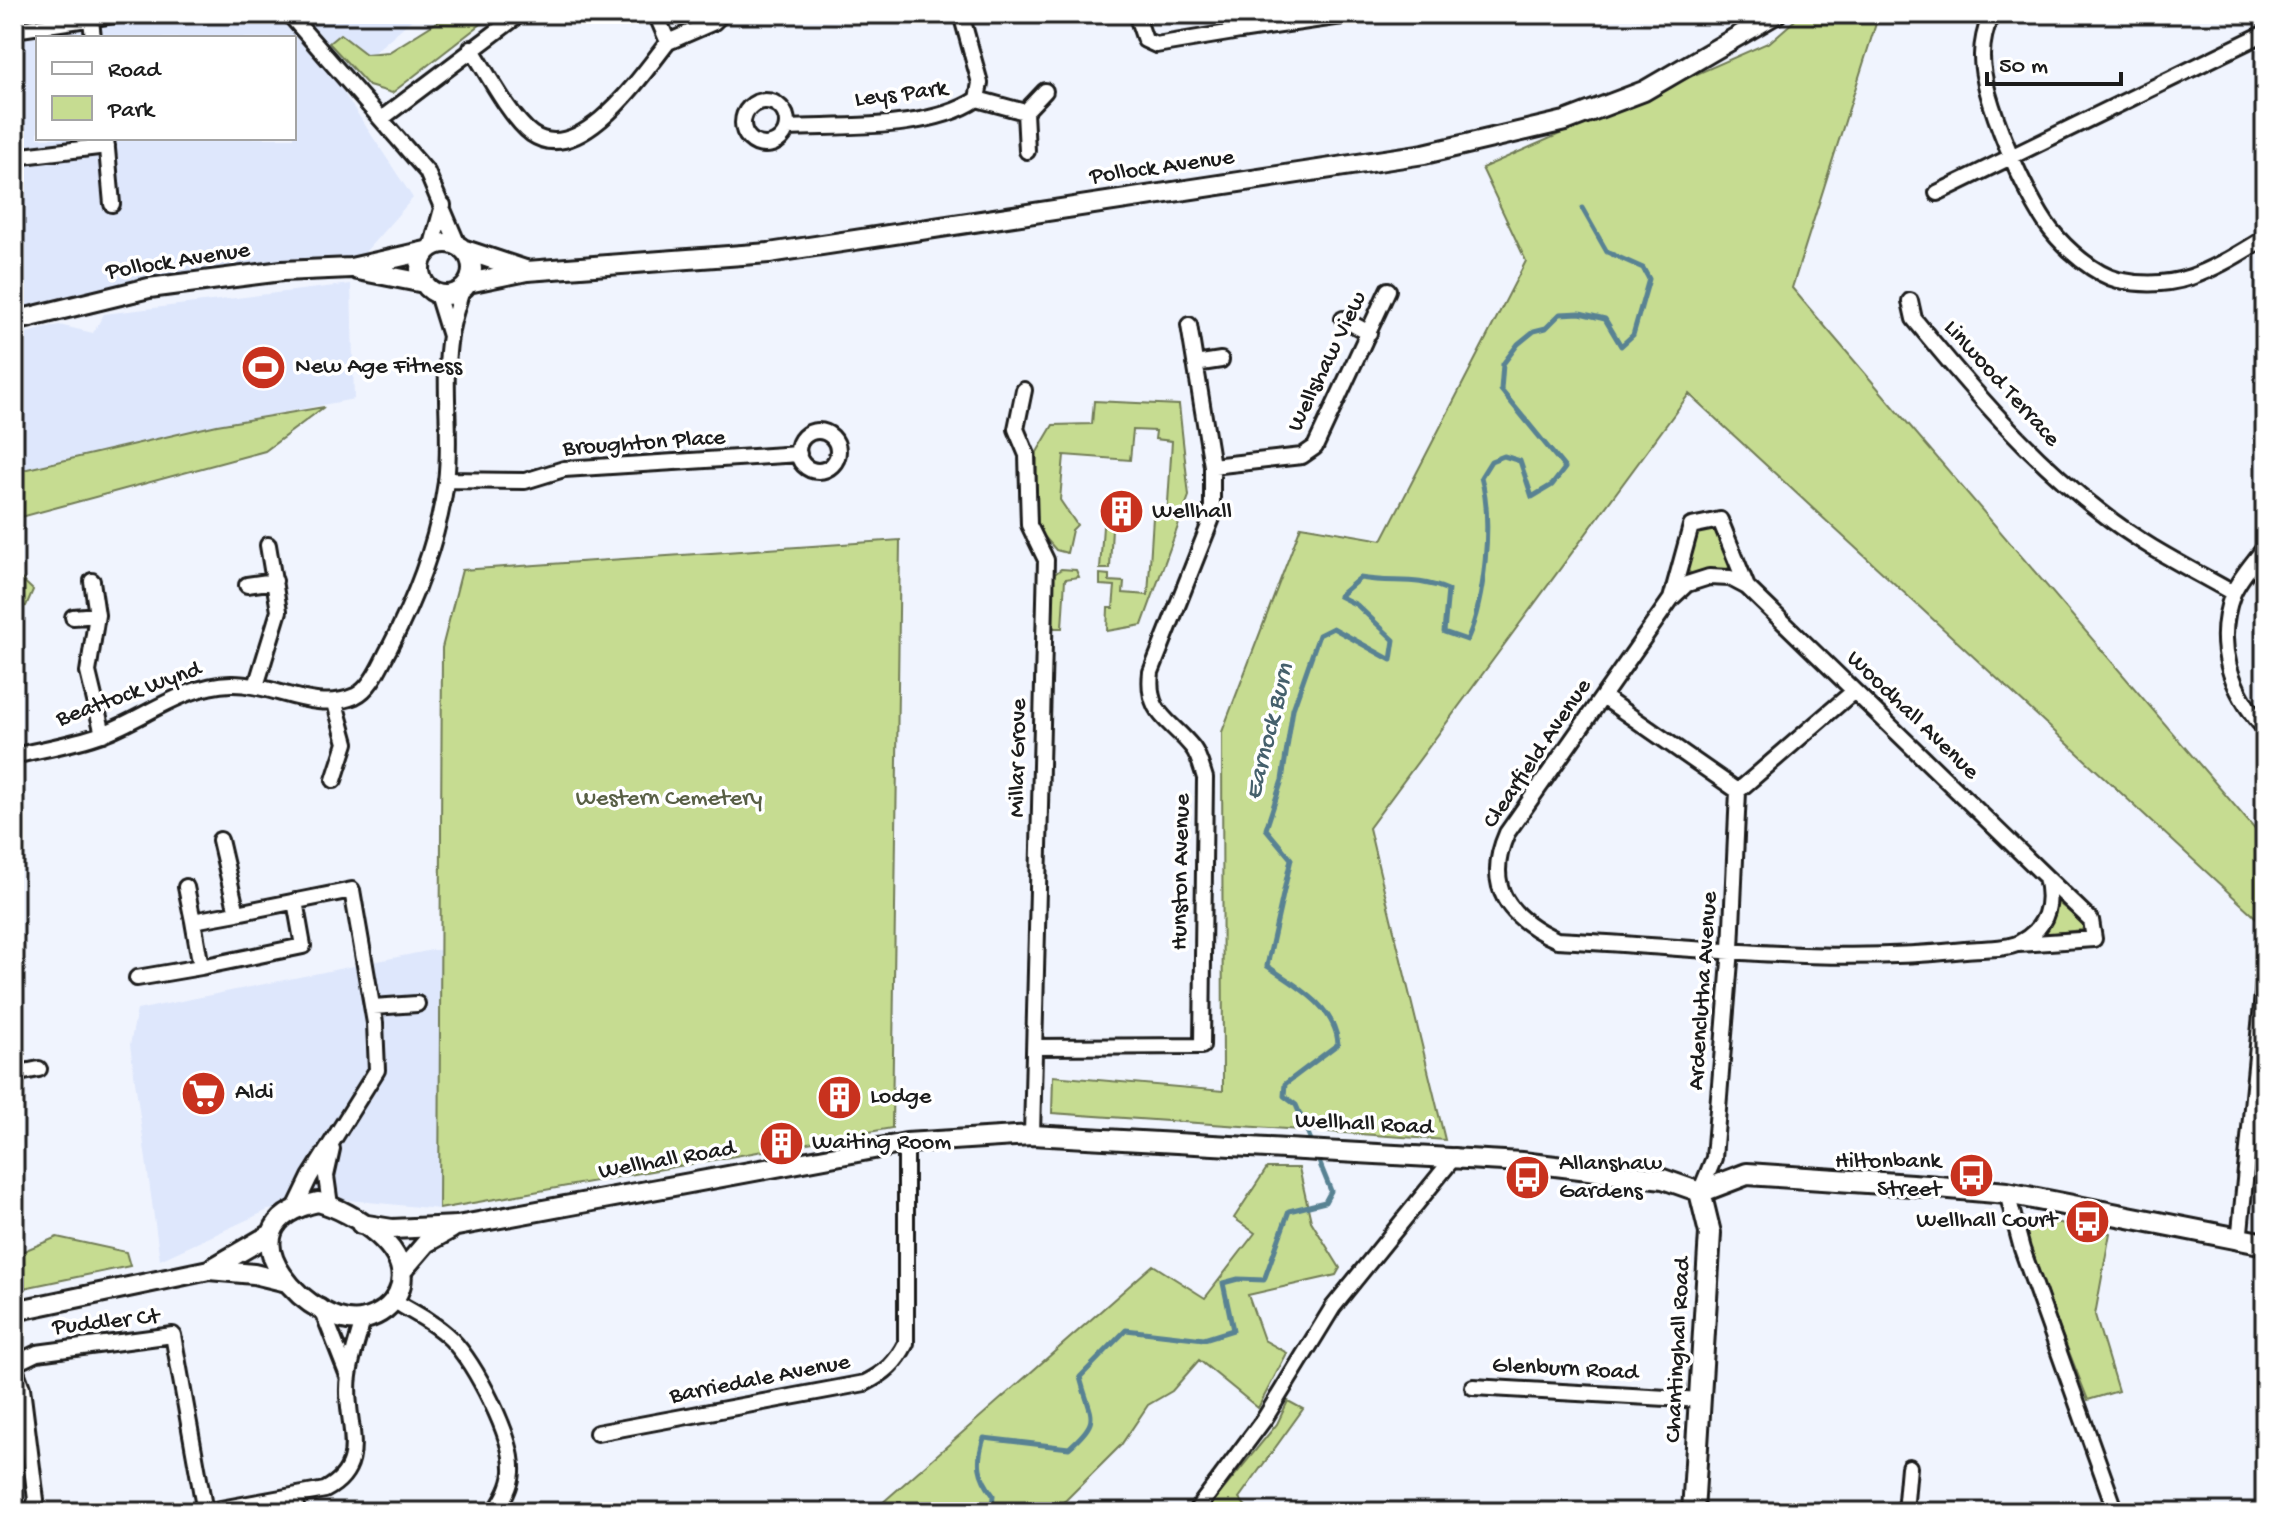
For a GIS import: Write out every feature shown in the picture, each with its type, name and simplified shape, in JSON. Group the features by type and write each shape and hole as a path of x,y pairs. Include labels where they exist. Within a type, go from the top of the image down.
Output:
{"main road":[{"path":"1700,1192 1747,1174 2007,1193 2239,1242 2265,1244"},
{"name":"Chantinghall Road","path":"1693,1512 1710,1233 1700,1192"}],"street":[{"path":"14,30 120,14"},
{"path":"289,14 427,172 472,271 450,337 446,480 431,552 402,624 375,675 359,694 335,703 346,743 334,780"},
{"path":"381,119 471,48 520,14"},
{"path":"656,14 668,42"},
{"path":"471,48 529,132 548,143 568,141 620,103 668,42 714,22 722,14"},
{"name":"Leys Park","path":"787,128 920,120 961,110 977,99 980,83 961,14"},
{"path":"1136,14 1145,40 1156,45 1356,14"},
{"path":"1234,14 1240,31"},
{"name":"Pollock Avenue","path":"465,286 527,271 769,253 1424,154 1565,121 1644,91 1776,14"},
{"path":"1991,14 1982,56 1987,92 2013,156 2050,229 2082,261 2116,279 2170,285 2210,272 2265,238"},
{"path":"91,20 93,36"},
{"path":"1937,193 2265,33"},
{"path":"1027,151 1025,112 1045,91"},
{"path":"977,99 1025,112"},
{"path":"14,157 107,142 112,204"},
{"path":"443,204 420,272 431,288 450,337"},
{"path":"429,248 445,242 461,247"},
{"name":"Pollock Avenue","path":"461,247 527,271"},
{"name":"Pollock Avenue","path":"14,321 88,301 206,278 351,268 429,248"},
{"name":"Pollock Avenue","path":"351,268 431,288"},
{"path":"431,288 455,294 465,286"},
{"name":"Wellshaw View","path":"1212,466 1302,456 1315,447 1388,290"},
{"name":"Linwood Terrace","path":"1910,301 1914,319 1987,409 2047,468 2104,515 2233,593"},
{"path":"1343,319 1369,333"},
{"name":"Hunston Avenue","path":"1034,1047 1202,1046 1205,778 1195,750 1162,718 1153,704 1149,687 1151,672 1212,518 1212,466 1189,325"},
{"path":"1195,364 1221,360"},
{"name":"Millar Grove","path":"1024,390 1016,429 1027,455 1029,525 1046,560 1032,1135"},
{"name":"Broughton Place","path":"446,480 525,481 564,469 799,454"},
{"name":"Woodhall Avenue","path":"1671,599 1691,526 1720,520 1747,587"},
{"path":"256,686 279,611 268,545"},
{"path":"2265,547 2233,593 2225,644 2230,676 2243,705 2265,729"},
{"name":"Woodhall Avenue","path":"1671,599 1687,584 1709,577 1730,578 1747,587 2091,920 2094,939 2017,944"},
{"path":"92,581 97,615 88,672 103,734"},
{"path":"247,585 275,581"},
{"name":"Clearfield Avenue","path":"1671,599 1507,833 1500,850 1498,868 1502,893 1512,913 1531,928 1557,940 1894,958 2017,944"},
{"path":"73,617 97,615"},
{"name":"Beattock Wynd","path":"14,756 103,734 136,716 206,688 230,684 256,686 293,697 335,703"},
{"path":"1603,697 1738,791 1854,691"},
{"name":"Ardenclutha Avenue","path":"1700,1192 1714,1158 1731,949 1738,791"},
{"path":"220,840 237,913"},
{"path":"2017,944 2037,930 2048,915 2051,896 2046,877"},
{"path":"186,887 201,967"},
{"path":"193,921 352,890 373,1007 377,1070 334,1137 296,1206 276,1224 271,1234 209,1270"},
{"path":"137,978 303,946 295,901"},
{"path":"2239,1242 2265,973"},
{"path":"373,1007 417,1004"},
{"path":"14,1074 39,1069"},
{"name":"Wellhall Road","path":"361,1224 392,1229 457,1226 906,1143 1032,1135 1455,1156 1663,1179 1700,1192"},
{"path":"296,1206 318,1202 330,1205 326,1176 334,1137"},
{"name":"Barriedale Avenue","path":"597,1433 865,1383 884,1373 897,1360 906,1343 906,1143"},
{"path":"1195,1512 1265,1418 1333,1307 1455,1156"},
{"path":"2007,1193 2022,1249 2116,1512"},
{"name":"Wellhall Road","path":"330,1205 361,1224 394,1252 402,1271 401,1287 394,1301"},
{"name":"Wellhall Road","path":"402,1271 426,1243 457,1226"},
{"path":"271,1234 275,1266 287,1282 321,1307 344,1321 363,1320 384,1312 394,1301 449,1337 469,1360 507,1444 512,1472 506,1496 495,1512"},
{"path":"14,1311 209,1270 254,1274 287,1282"},
{"path":"321,1307 348,1377"},
{"path":"204,1512 325,1490 342,1481 351,1465 348,1377 363,1320"},
{"name":"Puddler Ct","path":"14,1365 37,1353 173,1335 204,1512"},
{"path":"14,1365 22,1388 36,1500 32,1512"},
{"name":"Glenburn Road","path":"1473,1387 1702,1400"},
{"path":"1905,1512 1909,1467"},
{"path":"294,1496 297,1512"}],"shaded area":[{"path":"14,14 418,14 338,84 413,198 351,268 206,278 14,324"},
{"path":"351,284 354,399 217,425 14,472 14,336 59,325 93,333 104,314"},
{"path":"440,950 439,1209 348,1200 268,1210 160,1260 130,1045 137,1010"}],"green space":[{"path":"450,14 494,14 392,93 369,86 329,43 340,34 366,54 389,52"},
{"path":"1802,14 1879,14 1792,288 2265,841 2265,926 1689,394 1369,828 1445,1140 1052,1113 1053,1076 1223,1091 1222,732 1301,526 1382,540 1526,261 1482,168 1770,42"},
{"path":"1094,401 1179,405 1189,496 1142,625 1107,631 1108,608 1113,608 1115,586 1100,585 1100,574 1109,575 1109,581 1124,582 1123,593 1148,595 1153,517 1167,518 1172,441 1155,439 1156,431 1133,430 1130,460 1064,455 1060,500 1077,525 1072,530 1067,553 1056,550 1035,526 1037,452 1053,425 1092,424"},
{"path":"324,407 265,451 14,519 14,472 217,425"},
{"path":"1103,526 1112,527 1110,569 1100,569"},
{"path":"1717,527 1731,566 1726,570 1691,574 1687,569 1696,531"},
{"name":"Western Cemetery","path":"900,540 892,1128 439,1209 442,648 462,570"},
{"path":"1061,569 1076,570 1079,577 1065,579 1062,628 1048,628 1051,577"},
{"path":"14,572 33,590 26,606 14,608"},
{"path":"2057,902 2085,924 2082,930 2045,934 2043,930"},
{"path":"1267,1168 1299,1168 1311,1221 1340,1268 1336,1275 1248,1295 1264,1340 1287,1353 1258,1408 1199,1360 1172,1391 1148,1405 1121,1445 1066,1500 1047,1512 872,1512 1153,1265 1205,1298 1255,1233 1234,1218"},
{"path":"2040,1219 2110,1233 2095,1315 2118,1391 2088,1400 2022,1233"},
{"path":"57,1237 126,1252 130,1266 14,1290 14,1255"},
{"path":"1288,1401 1303,1409 1239,1498 1248,1509 1246,1512 1205,1512 1277,1424"}],"waterway":[{"name":"Earnock Burn","path":"1313,1145 1296,1105 1284,1096 1285,1084 1338,1044 1336,1031 1312,998 1267,966 1291,859 1266,829 1282,780 1293,709 1319,635 1333,628 1391,660 1394,640 1357,605 1339,596 1360,578 1414,582 1448,590 1444,632 1467,640 1483,582 1487,537 1481,477 1491,461 1504,456 1520,461 1532,497 1552,485 1565,468 1501,390 1503,364 1518,344 1534,331 1546,328 1560,314 1580,313 1605,319 1621,346 1633,335 1649,279 1643,268 1607,252 1582,208"},
{"name":"Earnock Burn","path":"992,1512 993,1495 980,1468 984,1438 1069,1448 1086,1430 1091,1417 1080,1377 1126,1330 1204,1339 1233,1330 1223,1283 1238,1279 1264,1280 1289,1211 1325,1202 1331,1191 1316,1154"}],"place":[{"name":"New Age Fitness","path":"264,367"},
{"name":"Wellhall","path":"1121,512"},
{"name":"Aldi","path":"204,1093"},
{"name":"Lodge","path":"839,1097"},
{"name":"Waiting Room","path":"781,1143"},
{"name":"Hiltonbank Street","path":"1972,1176"},
{"name":"Allanshaw Gardens","path":"1528,1178"},
{"name":"Wellhall Court","path":"2088,1221"}]}
